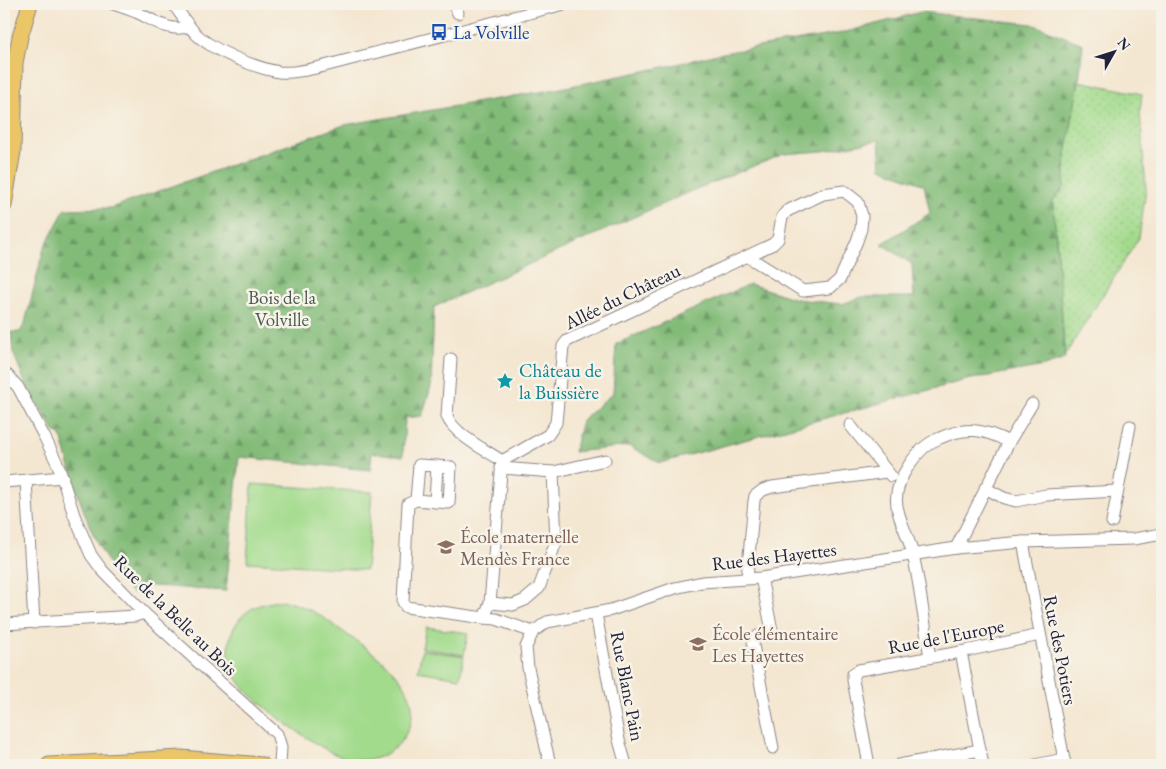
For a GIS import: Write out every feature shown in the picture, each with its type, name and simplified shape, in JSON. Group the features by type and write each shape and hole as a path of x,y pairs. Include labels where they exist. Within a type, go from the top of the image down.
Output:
{"main road":[{"path":"4,205 13,151 15,63 20,37 30,4"},
{"path":"49,765 210,760 262,765"}],"street":[{"path":"113,4 166,26 174,28 189,26"},
{"path":"173,4 198,36 212,46 248,64 281,72 332,64 564,4"},
{"name":"Allée du Château","path":"502,464 548,435 556,423 563,346 567,341 747,256 773,244 778,238 782,217 788,211 823,194 844,191 858,202 862,216 861,229 840,279 830,288 803,292 747,256"},
{"path":"451,359 447,416 449,422 502,464 553,472 605,460"},
{"name":"Rue de la Belle au Bois","path":"4,373 18,387 45,438 63,477 74,515 91,555 113,583 144,613 277,734 281,748 280,765"},
{"path":"956,548 1009,442 1032,404"},
{"path":"850,425 898,483"},
{"path":"1112,522 1130,426"},
{"path":"930,657 912,554 897,510 898,483 922,448 933,440 948,434 963,430 978,430 1009,442"},
{"path":"412,502 449,502 451,467 419,464 412,502 403,602 406,607 496,619 533,632 526,648 528,668 550,765"},
{"path":"484,618 490,603 502,464"},
{"path":"490,603 513,605 525,600 539,588 555,547 553,472"},
{"path":"747,578 754,501 755,496 762,490 772,486 887,472"},
{"path":"4,482 63,477"},
{"path":"26,480 34,623"},
{"path":"985,488 1004,498 1016,500 1046,495 1117,491"},
{"name":"Rue des Hayettes","path":"533,632 547,622 596,614 675,588 702,582 762,578 956,548 1023,542 1134,540 1162,534"},
{"name":"Rue des Potiers","path":"1023,542 1065,762"},
{"path":"762,578 772,630 769,634 758,636 754,639 753,645 772,748"},
{"path":"4,624 135,616 144,613"},
{"name":"Rue Blanc Pain","path":"596,614 626,765"},
{"name":"Rue de l'Europe","path":"869,765 852,680 853,674 859,670 961,652 1040,635"},
{"path":"961,652 983,765"},
{"path":"899,765 980,750"},
{"path":"1035,765 1065,762"}],"green space":[{"name":"Bois de la Volville","path":"921,12 1032,24 1083,44 1079,81 1066,154 1064,187 1053,201 1065,359 1044,366 966,380 660,463 629,446 574,452 582,420 613,393 616,344 750,284 796,299 842,304 862,297 914,297 912,264 882,244 930,213 924,185 881,168 879,140 823,151 784,154 694,190 434,307 431,387 422,416 405,418 403,456 372,453 370,470 239,457 226,591 139,585 133,594 118,577 106,559 87,520 61,436 54,431 26,385 13,352 11,332 20,332 25,323 44,248 65,209 111,208 344,125 556,89 669,66 717,54 842,33"},
{"path":"1079,81 1142,94 1140,111 1146,189 1139,238 1065,355 1053,201 1064,187 1066,154"},
{"path":"252,484 372,492 366,570 247,562"},
{"path":"279,601 298,605 324,618 389,666 400,679 408,693 412,707 411,723 402,740 390,752 369,760 346,758 337,755 284,722 245,689 238,680 232,667 229,653 230,639 235,626 248,611 266,603"},
{"path":"426,627 468,633 464,655 422,648"},
{"path":"422,650 464,656 460,678 418,671"}],"place":[{"name":"La Volville","path":"439,32"},
{"name":"Château de la Buissière","path":"505,381"},
{"name":"École maternelle Mendès France","path":"446,547"},
{"name":"École élémentaire Les Hayettes","path":"698,644"}]}
